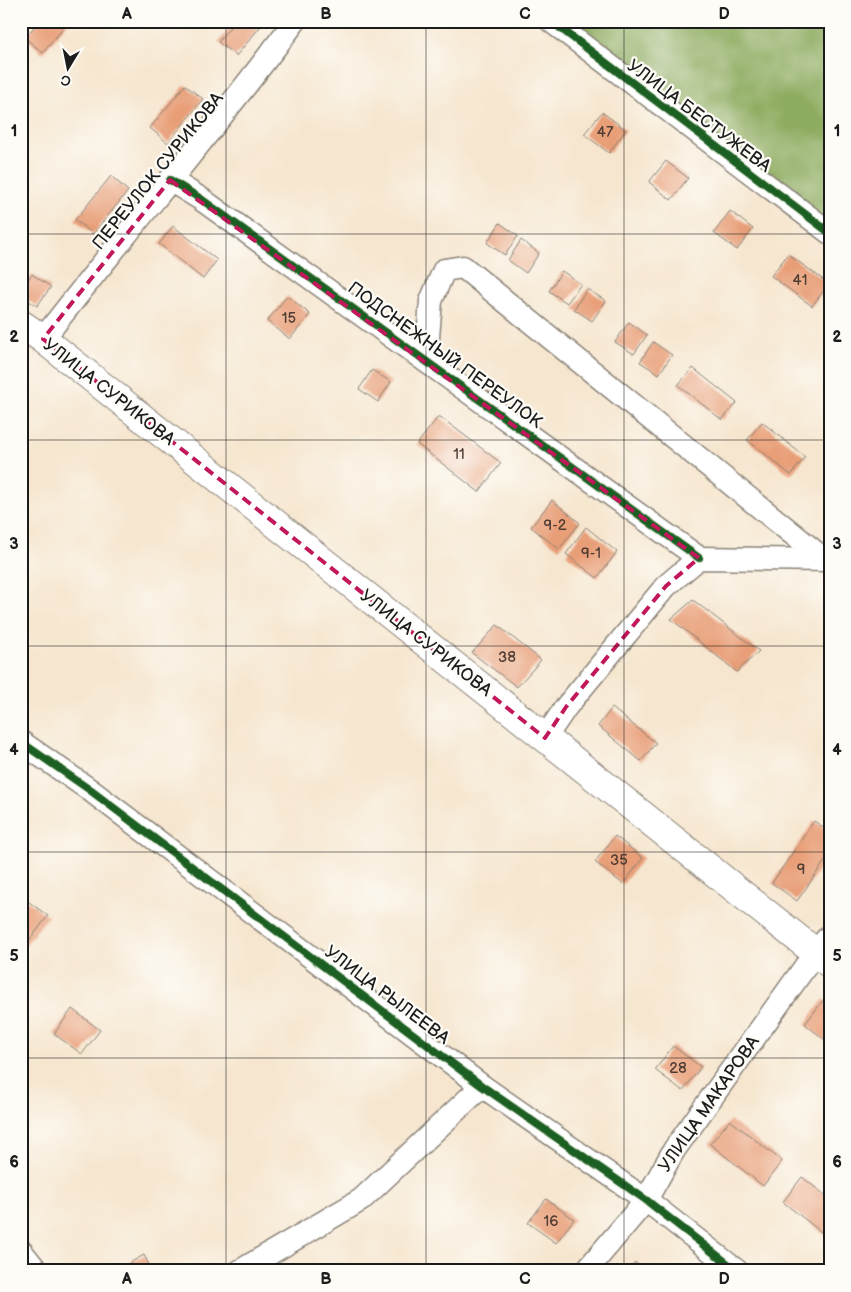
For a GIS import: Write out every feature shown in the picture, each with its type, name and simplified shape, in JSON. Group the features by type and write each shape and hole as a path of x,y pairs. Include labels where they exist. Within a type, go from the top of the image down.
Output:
{"main road":[{"name":"УЛИЦА СУРИКОВА","path":"32,332 545,738 825,951"}],"street":[{"name":"ПЕРЕУЛОК СУРИКОВА","path":"32,332 95,272 245,88 295,21"},
{"name":"УЛИЦА БЕСТУЖЕВА","path":"551,21 830,233"},
{"name":"ПОДСНЕЖНЫЙ ПЕРЕУЛОК","path":"170,180 201,199 428,361 699,558"},
{"name":"ПОДСНЕЖНЫЙ ПЕРЕУЛОК","path":"428,361 431,301 444,270 462,267 827,560"},
{"path":"545,738 566,707 666,586 699,558 827,560"},
{"name":"УЛИЦА РЫЛЕЕВА","path":"21,742 90,790 482,1086 646,1200 737,1271"},
{"name":"УЛИЦА МАКАРОВА","path":"586,1271 646,1200 674,1150 825,951"},
{"path":"240,1271 361,1200 482,1086"},
{"path":"21,1251 37,1271"}],"highlighted area":[{"path":"170,180 699,558 666,586 566,707 545,738 43,339"}],"green space":[{"path":"569,21 830,21 830,235"}],"building":[{"path":"39,21 69,21 43,53 25,38"},
{"path":"235,21 265,21 236,56 218,42"},
{"path":"185,85 203,99 168,143 150,128"},
{"path":"602,112 626,130 609,153 584,134"},
{"path":"666,161 688,178 671,200 649,182"},
{"path":"111,176 128,191 93,234 75,220"},
{"path":"730,211 753,229 737,250 714,233"},
{"path":"500,223 518,236 505,255 487,243"},
{"path":"173,226 217,260 203,279 159,244"},
{"path":"521,240 539,253 526,273 508,260"},
{"path":"788,254 829,284 812,306 771,276"},
{"path":"562,271 581,284 567,303 549,291"},
{"path":"32,274 51,287 37,306 21,296 21,290"},
{"path":"587,289 606,301 592,321 574,309"},
{"path":"287,296 310,314 290,339 267,321"},
{"path":"629,322 647,335 634,354 615,342"},
{"path":"653,342 672,355 659,374 640,362"},
{"path":"693,368 737,403 722,420 678,385"},
{"path":"372,370 391,382 378,402 359,389"},
{"path":"439,416 501,463 479,492 417,444"},
{"path":"762,422 805,457 791,475 747,440"},
{"path":"552,500 580,523 559,549 531,527"},
{"path":"586,527 617,552 597,578 566,554"},
{"path":"693,600 759,651 737,672 671,619"},
{"path":"497,625 541,660 517,687 472,653"},
{"path":"612,708 656,743 641,761 598,726"},
{"path":"814,821 830,832 830,854 797,901 772,883"},
{"path":"615,836 643,858 623,884 595,862"},
{"path":"21,896 48,916 21,951"},
{"path":"824,999 830,1004 830,1044 805,1024"},
{"path":"72,1009 100,1030 82,1054 54,1034"},
{"path":"673,1046 701,1067 683,1091 655,1070"},
{"path":"730,1120 782,1161 763,1186 710,1144"},
{"path":"802,1177 830,1199 830,1239 783,1202"},
{"path":"546,1199 574,1219 556,1243 528,1223"},
{"path":"144,1255 152,1271 115,1271"},
{"path":"635,1262 645,1271 627,1271"}],"cycle path":[{"path":"551,21 830,233"},
{"path":"170,180 201,199 699,558"},
{"path":"21,742 90,790 482,1086 646,1200 737,1271"}]}
